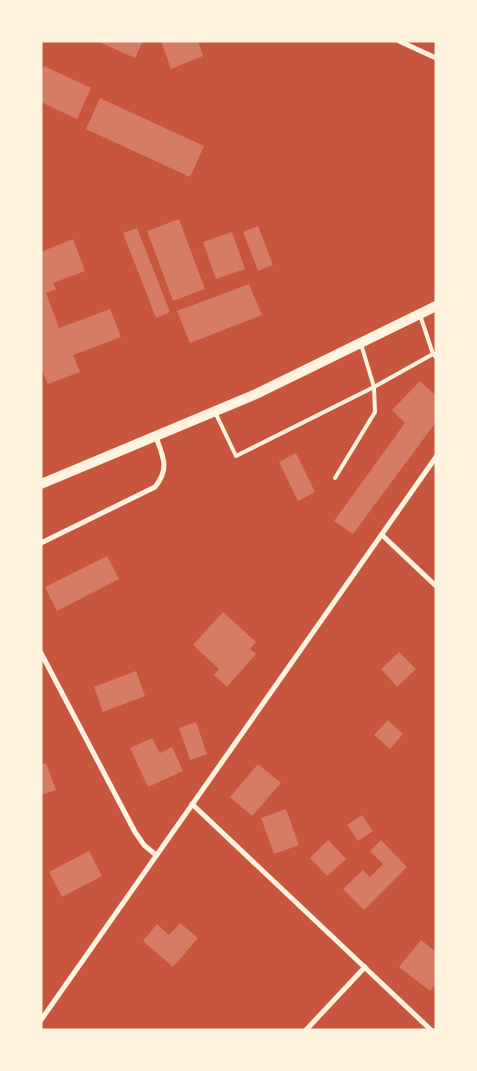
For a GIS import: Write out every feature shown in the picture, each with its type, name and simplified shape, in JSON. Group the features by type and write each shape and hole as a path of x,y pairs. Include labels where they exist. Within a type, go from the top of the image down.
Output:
{"main road":[{"path":"41,484 215,412 361,344 436,306"}],"street":[{"path":"399,41 436,58"},
{"path":"41,543 155,487 165,470 165,460 156,437"},
{"path":"41,1020 436,457"},
{"path":"382,535 436,586"},
{"path":"41,652 135,832 144,845 156,855"},
{"path":"192,804 431,1030"},
{"path":"306,1030 365,967"}],"lane":[{"path":"215,412 236,456 434,355 420,315"},
{"path":"335,478 375,412 374,387 361,344"}],"building":[{"path":"97,41 138,41 142,43 135,58"},
{"path":"161,41 198,41 203,56 171,69"},
{"path":"44,66 91,88 77,119 41,102 41,72"},
{"path":"100,98 204,146 190,177 86,129"},
{"path":"179,219 205,289 173,301 147,231"},
{"path":"258,226 273,265 258,271 243,232"},
{"path":"137,228 170,312 156,318 123,233"},
{"path":"232,232 245,269 216,279 203,242"},
{"path":"73,239 85,271 53,283 56,289 46,293 59,328 110,309 121,337 73,355 80,372 48,384 41,368 41,252"},
{"path":"249,284 262,315 190,343 177,311"},
{"path":"420,381 436,396 436,422 353,534 334,521 405,423 392,410"},
{"path":"296,453 315,492 298,501 279,462"},
{"path":"107,556 119,579 57,611 45,587"},
{"path":"223,612 256,642 250,649 256,654 227,687 214,675 219,669 193,645"},
{"path":"399,652 416,669 397,687 381,669"},
{"path":"136,671 145,696 103,712 94,687"},
{"path":"388,720 403,734 390,749 374,735"},
{"path":"196,722 207,754 190,760 179,728"},
{"path":"152,738 160,753 172,747 183,771 148,787 130,748"},
{"path":"46,763 56,790 41,795 41,765"},
{"path":"258,764 281,783 252,816 230,797"},
{"path":"286,809 299,845 274,854 261,818"},
{"path":"362,815 373,831 358,841 347,825"},
{"path":"328,840 346,859 327,876 310,858"},
{"path":"381,840 407,867 364,910 343,889 363,870 370,877 383,864 370,851"},
{"path":"89,851 102,876 62,897 49,872"},
{"path":"180,923 198,938 173,967 143,941 157,924 169,935"},
{"path":"421,940 436,952 436,984 430,991 399,967"}]}
